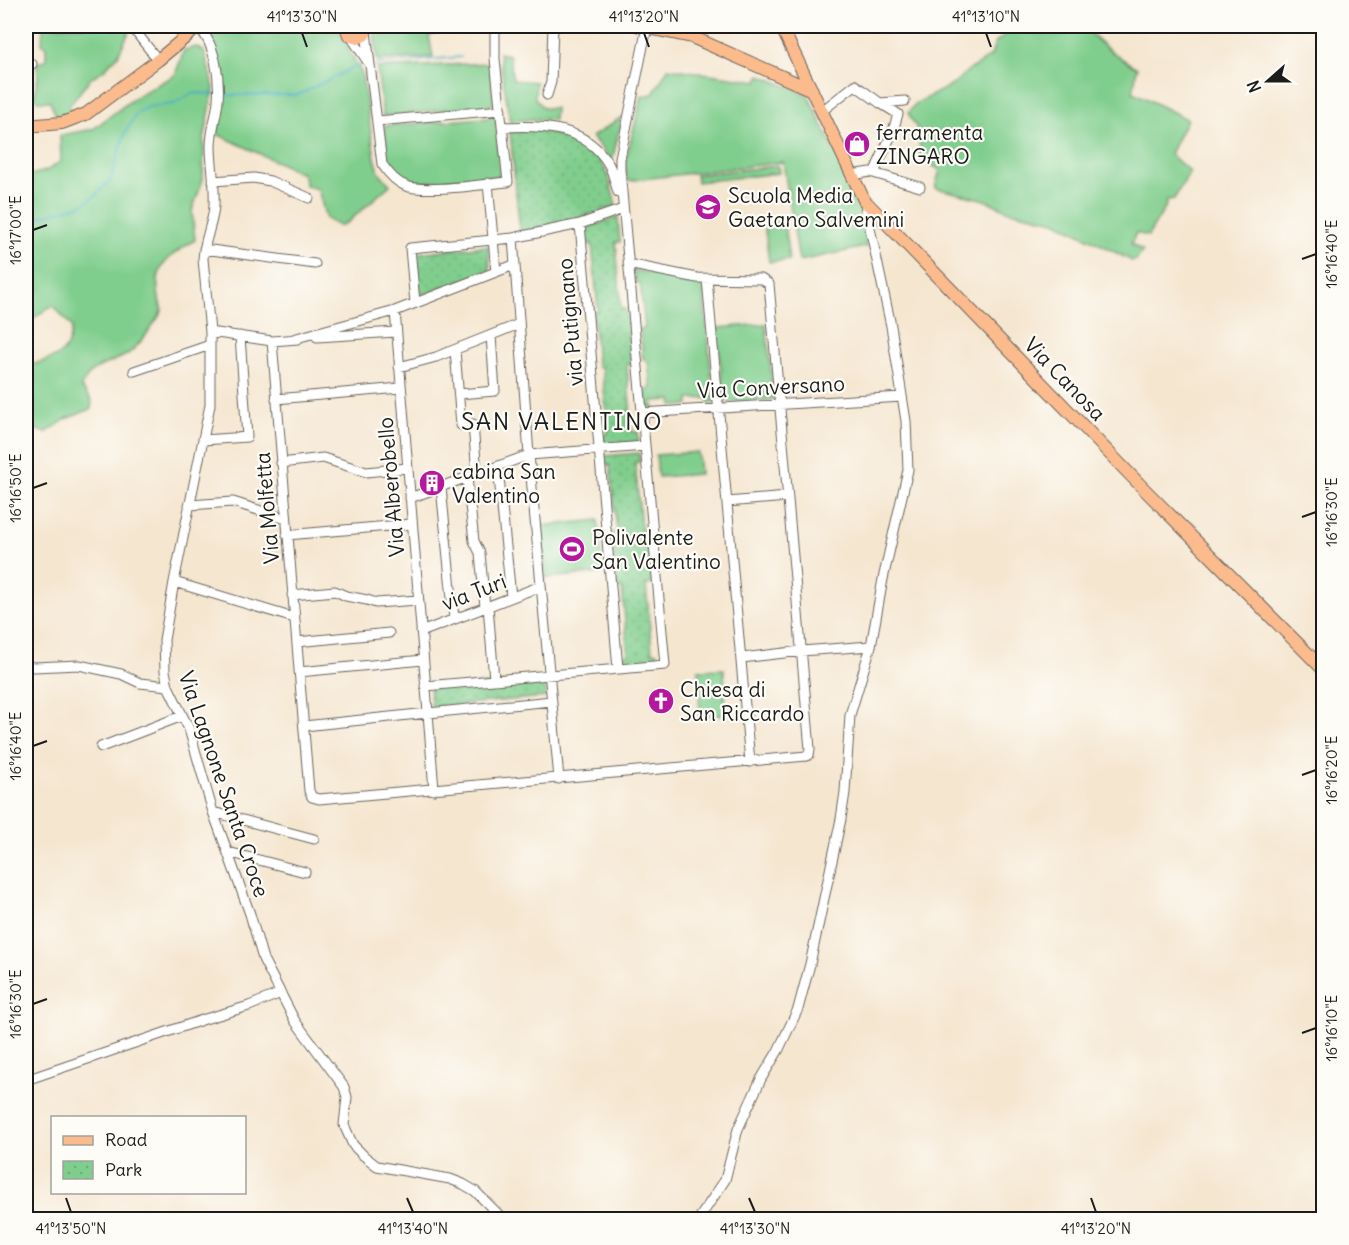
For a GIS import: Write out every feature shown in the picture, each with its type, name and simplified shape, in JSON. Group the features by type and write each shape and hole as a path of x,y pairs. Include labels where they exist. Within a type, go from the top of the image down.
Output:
{"main road":[{"path":"26,126 62,123 78,119 158,60 198,26"},
{"path":"643,26 692,37 812,90"},
{"name":"Via Canosa","path":"781,26 864,200 948,289 1323,670"},
{"path":"347,28 361,37 366,29"}],"street":[{"path":"131,26 158,60"},
{"name":"Via Lagnone Santa Croce","path":"198,26 209,41 218,88 211,145 213,214 204,249 205,291 210,332 210,405 164,640 168,686 189,729 213,812 250,914 263,959 305,1037 344,1087 347,1097 344,1125 348,1136 358,1151 377,1166 450,1179 462,1184 475,1191 504,1220"},
{"path":"366,29 382,164 400,184 420,189 508,182 495,59 495,26"},
{"path":"547,95 551,82 553,26"},
{"path":"425,686 665,665 620,158 643,26"},
{"path":"347,28 370,66"},
{"path":"822,111 855,86 898,114 874,173"},
{"path":"880,103 905,101"},
{"path":"377,121 501,110"},
{"path":"503,128 552,127 588,142 608,163 623,209"},
{"path":"852,175 870,172 920,187"},
{"path":"213,181 254,178 309,198"},
{"path":"488,183 496,272"},
{"path":"698,1220 725,1180 738,1129 798,1009 841,819 850,715 871,646 883,579 909,470 902,397 891,326 864,200"},
{"path":"415,303 410,248 513,238 580,224 623,209"},
{"name":"via Putignano","path":"580,224 618,669"},
{"path":"513,238 529,455 559,779"},
{"path":"204,249 315,264"},
{"path":"434,790 809,755 769,284 766,280 761,279 707,279 628,264"},
{"path":"293,339 394,311 514,265"},
{"path":"707,279 750,762"},
{"name":"Via Alberobello","path":"394,311 434,790"},
{"path":"399,368 455,350 519,324"},
{"path":"210,332 272,341 396,332"},
{"path":"203,440 247,436 240,336"},
{"path":"459,394 495,391 491,336"},
{"name":"Via Molfetta","path":"272,341 309,791 312,797 319,799 434,790"},
{"path":"134,371 210,345"},
{"path":"455,350 461,425 473,424 477,474"},
{"path":"276,399 400,387"},
{"name":"Via Conversano","path":"642,413 902,397"},
{"path":"410,498 529,455 645,447"},
{"path":"281,463 323,458 366,472 407,468"},
{"path":"498,466 511,597"},
{"path":"467,477 474,541 480,553 494,679"},
{"path":"441,487 454,619"},
{"path":"727,502 788,497"},
{"path":"189,505 233,502 286,519"},
{"path":"287,535 412,524"},
{"path":"174,582 294,618"},
{"name":"via Turi","path":"421,632 541,585"},
{"path":"292,595 335,591 346,597 376,603 418,600"},
{"path":"297,642 388,633"},
{"path":"741,658 871,646"},
{"path":"299,672 423,660"},
{"path":"26,666 79,665 121,674 140,683 168,686"},
{"path":"304,726 552,700"},
{"path":"101,747 182,716"},
{"path":"213,812 314,839"},
{"path":"228,852 305,872"},
{"path":"26,1080 249,1006 281,993"}],"green space":[{"path":"46,26 127,26 130,30 118,55 105,69 90,79 69,106 74,114 56,116 50,101 38,101 34,96 38,78 37,63 46,60 46,47 42,43 43,28"},
{"path":"256,26 336,26 362,74 375,158 379,172 390,185 348,222 339,226 326,219 318,189 306,186 303,174 217,134 223,103 220,72 211,31"},
{"path":"1016,26 1084,26 1108,49 1137,68 1133,92 1187,119 1170,154 1190,172 1174,199 1167,200 1165,208 1148,236 1136,233 1131,244 1143,251 1136,260 1132,261 1055,221 1009,211 985,200 935,188 940,170 919,158 920,134 908,113 915,104 954,84 965,73 991,56 995,43"},
{"path":"382,27 424,31 440,30 429,36 433,57 377,60 374,32"},
{"path":"196,47 204,51 214,88 204,140 203,179 192,211 195,240 174,254 161,268 158,286 162,311 146,335 131,352 100,366 85,379 81,387 92,401 91,409 66,419 46,433 31,428 26,429 26,395 32,390 29,366 53,358 64,351 72,327 54,306 26,324 26,176 46,171 61,161 60,135 93,129 137,96 175,75 184,50"},
{"path":"499,53 509,55 513,80 536,82 535,98 543,108 555,108 554,120 531,119 510,122"},
{"path":"490,63 494,105 383,116 377,68"},
{"path":"668,68 758,81 760,75 808,95 862,207 866,247 799,261 783,162 627,181 625,163 642,96 653,94"},
{"path":"496,117 500,176 415,183 396,173 387,161 384,126"},
{"path":"622,117 612,161 592,137"},
{"path":"536,131 566,137 592,153 605,169 616,206 579,218 520,232 510,132"},
{"path":"778,166 779,173 697,182 696,175"},
{"path":"618,217 620,242 616,242 621,309 626,309 631,364 627,365 632,432 638,432 638,442 604,445 603,435 608,434 602,367 597,367 593,312 598,311 592,244 587,244 586,228"},
{"path":"784,221 789,260 769,262 764,223"},
{"path":"488,246 490,270 420,296 417,253"},
{"path":"634,270 703,284 714,403 709,404 708,398 689,399 689,405 673,406 672,400 653,401 654,407 647,407 645,390 651,389 648,361 643,360 640,329 645,328 640,283 636,283"},
{"path":"766,324 774,399 724,402 717,328"},
{"path":"698,452 700,474 658,477 656,455"},
{"path":"639,453 640,462 635,462 641,529 647,529 652,584 646,585 652,652 657,652 658,660 624,664 623,655 628,654 622,588 617,588 612,533 617,532 610,465 606,465 605,456"},
{"name":"Polivalente San Valentino","path":"598,520 603,573 546,578 541,526"},
{"path":"724,669 726,715 700,716 698,670"},
{"path":"545,679 546,697 431,707 430,689"}],"waterway":[{"path":"376,64 461,57"},
{"path":"221,95 298,95 361,64"},
{"path":"26,221 81,205 94,197 110,181 125,133 137,113 148,107 174,104 192,93 215,94"}],"place":[{"name":"ferramenta ZINGARO","path":"857,144"},
{"name":"Scuola Media Gaetano Salvemini","path":"708,207"},
{"name":"cabina San Valentino","path":"432,483"},
{"name":"Polivalente San Valentino","path":"572,549"},
{"name":"Chiesa di San Riccardo","path":"661,701"}],"district":[{"name":"SAN VALENTINO","path":"562,421"}]}
